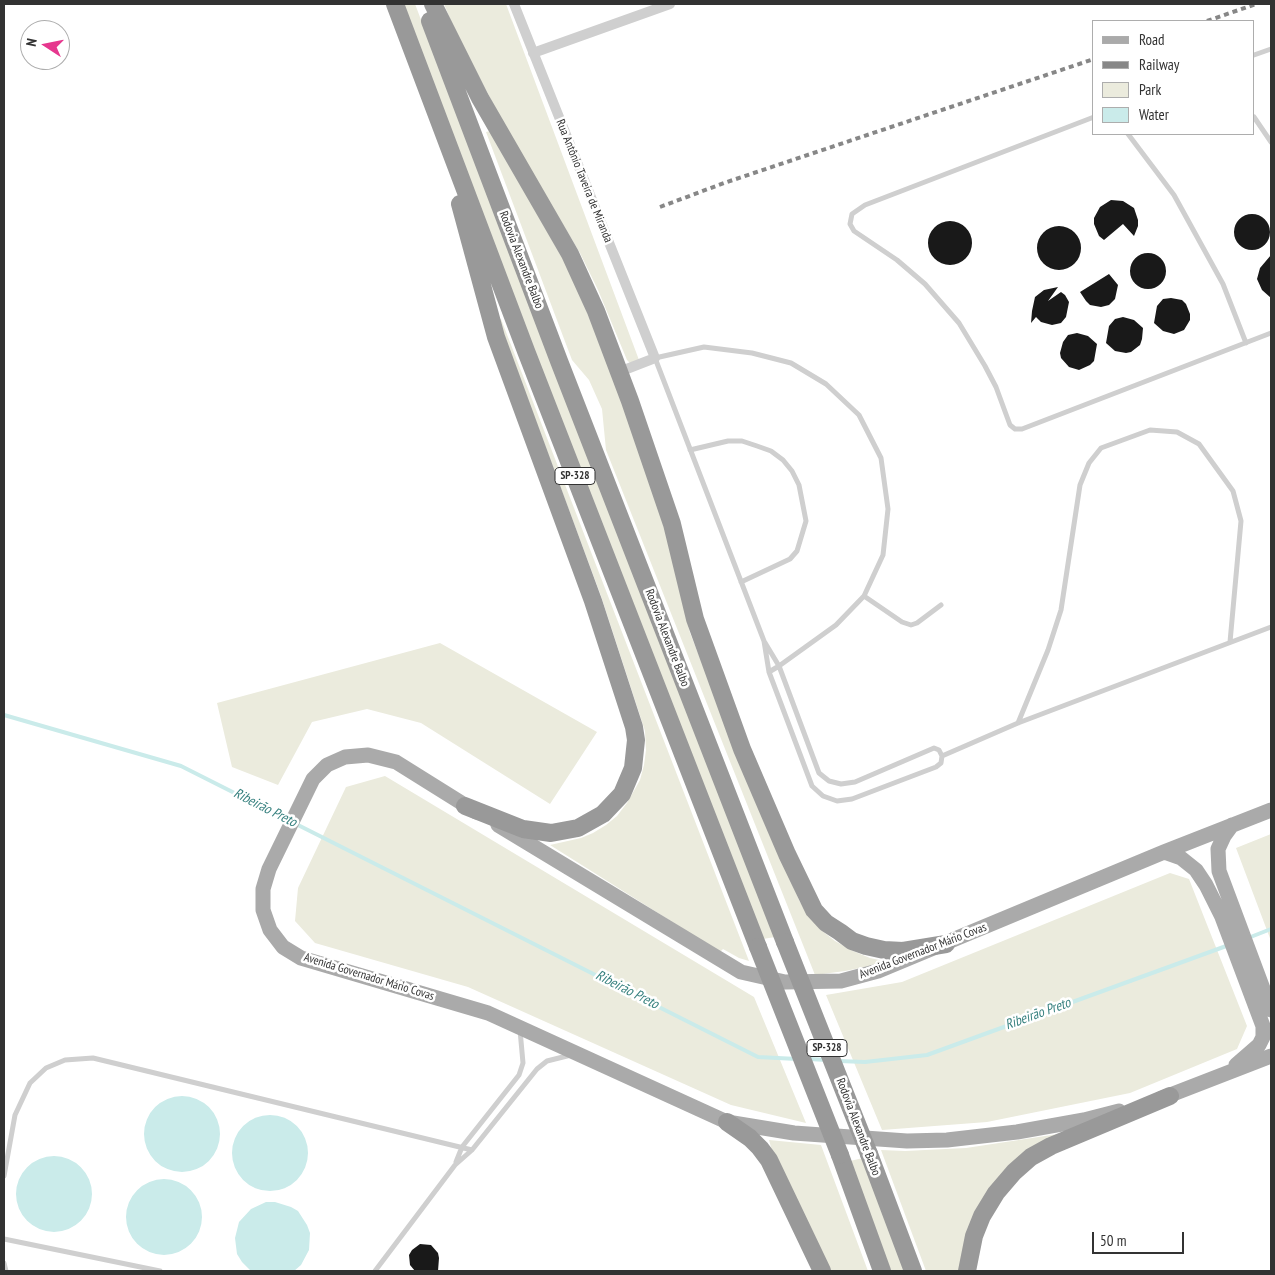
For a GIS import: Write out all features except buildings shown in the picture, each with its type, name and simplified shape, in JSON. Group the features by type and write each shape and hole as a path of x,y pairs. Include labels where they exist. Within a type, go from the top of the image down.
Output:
{"highway":[{"name":"SP-328","path":"395,4 533,369 840,1156 882,1271"},
{"name":"Rodovia Alexandre Balbo","path":"424,4 566,379 913,1271"},
{"path":"433,4 480,98 577,267 596,311 672,524 694,620 742,749 787,854 814,910 826,922 852,941 866,946 884,950 903,951 946,944"},
{"path":"431,98 496,337 593,601 634,726 636,740 633,768 622,794 603,814 578,828 550,833 523,829 465,806"},
{"path":"967,1271 974,1236 982,1216 996,1193 1014,1172 1031,1157 1051,1146 1170,1096"},
{"path":"727,1122 750,1138 768,1160 822,1271"}],"main road":[{"name":"Avenida Governador Mário Covas","path":"1271,810 1164,852 946,944 878,971 841,981 786,982 741,972 465,806 396,762 368,755 345,757 327,765 313,779 269,869 263,889 263,910 270,930 283,947 301,958 488,1013 727,1122 794,1133 906,1141 947,1140 1017,1132 1084,1120 1170,1096 1271,1056"},
{"path":"1232,825 1224,836 1217,856 1228,914 1250,971 1271,1010"},
{"path":"1164,852 1181,858 1196,870 1228,914"},
{"path":"1225,1074 1259,1045 1263,1038 1263,1026 1250,971"}],"street":[{"name":"Rua Antônio Taveira de Miranda","path":"514,4 655,358"},
{"path":"533,53 670,4"},
{"path":"619,372 655,358"}],"lane":[{"path":"1255,56 1271,49"},
{"path":"1092,118 865,205 852,214 850,224 854,231 897,260 925,284 959,323 996,387 1010,426 1015,429 1022,429 1271,333"},
{"path":"1255,118 1271,142"},
{"path":"1129,135 1174,195 1224,284 1246,343"},
{"path":"764,641 769,672 812,786 824,796 837,801 852,799 936,767 941,763 942,756 940,750 934,748 855,782 841,784 828,781 819,773 779,666 764,641 655,358 704,347 752,353 791,363 826,384 859,415 881,458 888,509 882,554 864,596 836,625 779,666 769,672"},
{"path":"1018,722 1048,650 1061,610 1080,485 1090,462 1101,448 1150,430 1177,432 1199,444 1233,491 1240,521 1230,642"},
{"path":"690,450 728,441 742,441 772,451 792,471 799,486 806,521 796,551 790,559 741,582"},
{"path":"864,596 902,622 911,625 917,623 941,605"},
{"path":"942,756 1018,722 1271,627"},
{"path":"455,1165 462,1147 519,1075 523,1063 523,1049 519,1027"},
{"path":"374,1271 455,1165 472,1150 537,1070 547,1061 576,1054"},
{"path":"4,1176 15,1115 30,1083 46,1068 65,1060 92,1058 472,1150"},
{"path":"4,1239 160,1271"},
{"path":"4,1262 6,1271"}],"green space":[{"path":"401,4 415,4 554,369 775,937 763,939"},
{"path":"444,4 506,4 639,360 630,363 627,360 598,290 580,253 510,136 456,33"},
{"path":"490,131 572,275 616,384 659,506 690,633 756,799 800,902 821,930 835,941 853,951 884,961 885,963 815,975 606,450 602,409 589,380 572,360 486,132"},
{"path":"498,319 501,319 749,961 723,949 720,952 550,845 581,838 593,833 617,816 640,780 646,750 645,731 601,596"},
{"path":"440,643 597,732 550,804 421,723 367,709 312,722 278,785 232,767 217,703"},
{"path":"385,776 754,997 806,1123 731,1105 468,987 315,943 295,921 298,888 346,787"},
{"path":"1271,834 1271,941 1236,848"},
{"path":"1170,873 1189,879 1247,1026 1237,1049 1130,1093 987,1122 882,1130 826,995 902,982"},
{"path":"1065,1133 1024,1154 961,1271 926,1271 881,1150 905,1151 966,1148"},
{"path":"769,1140 821,1145 868,1271 830,1271 773,1154"},
{"path":"863,1158 905,1271 891,1271 850,1161"}],"water":[{"path":"182,1096 196,1099 209,1107 217,1120 220,1134 217,1148 209,1161 196,1169 182,1172 168,1169 155,1161 147,1148 144,1134 147,1120 155,1107 168,1099"},
{"path":"270,1115 284,1118 297,1126 305,1139 308,1153 305,1167 297,1180 284,1188 270,1191 256,1188 243,1180 235,1167 232,1153 235,1139 243,1126 256,1118"},
{"path":"54,1156 68,1159 81,1167 89,1180 92,1194 89,1208 81,1221 68,1229 54,1232 40,1229 27,1221 19,1208 16,1194 19,1180 27,1167 40,1159"},
{"path":"164,1179 178,1182 191,1190 199,1203 202,1217 199,1231 191,1244 178,1252 164,1255 150,1252 137,1244 129,1231 126,1217 129,1203 137,1190 150,1182"},
{"path":"266,1202 275,1202 291,1207 298,1211 307,1225 310,1233 309,1250 301,1265 294,1271 251,1271 237,1254 235,1238 239,1222 251,1209"}],"waterway":[{"name":"Ribeirão Preto","path":"4,715 181,766 288,820"},
{"name":"Ribeirão Preto","path":"294,823 758,1057 797,1059"},
{"name":"Ribeirão Preto","path":"1248,938 1271,929"},
{"name":"Ribeirão Preto","path":"839,1061 865,1062 927,1055 1229,945"},
{"name":"Ribeirão Preto","path":"809,1059 827,1060"}],"railway":[{"path":"1210,20 1256,4"},
{"path":"660,207 724,183 1092,60"}]}
